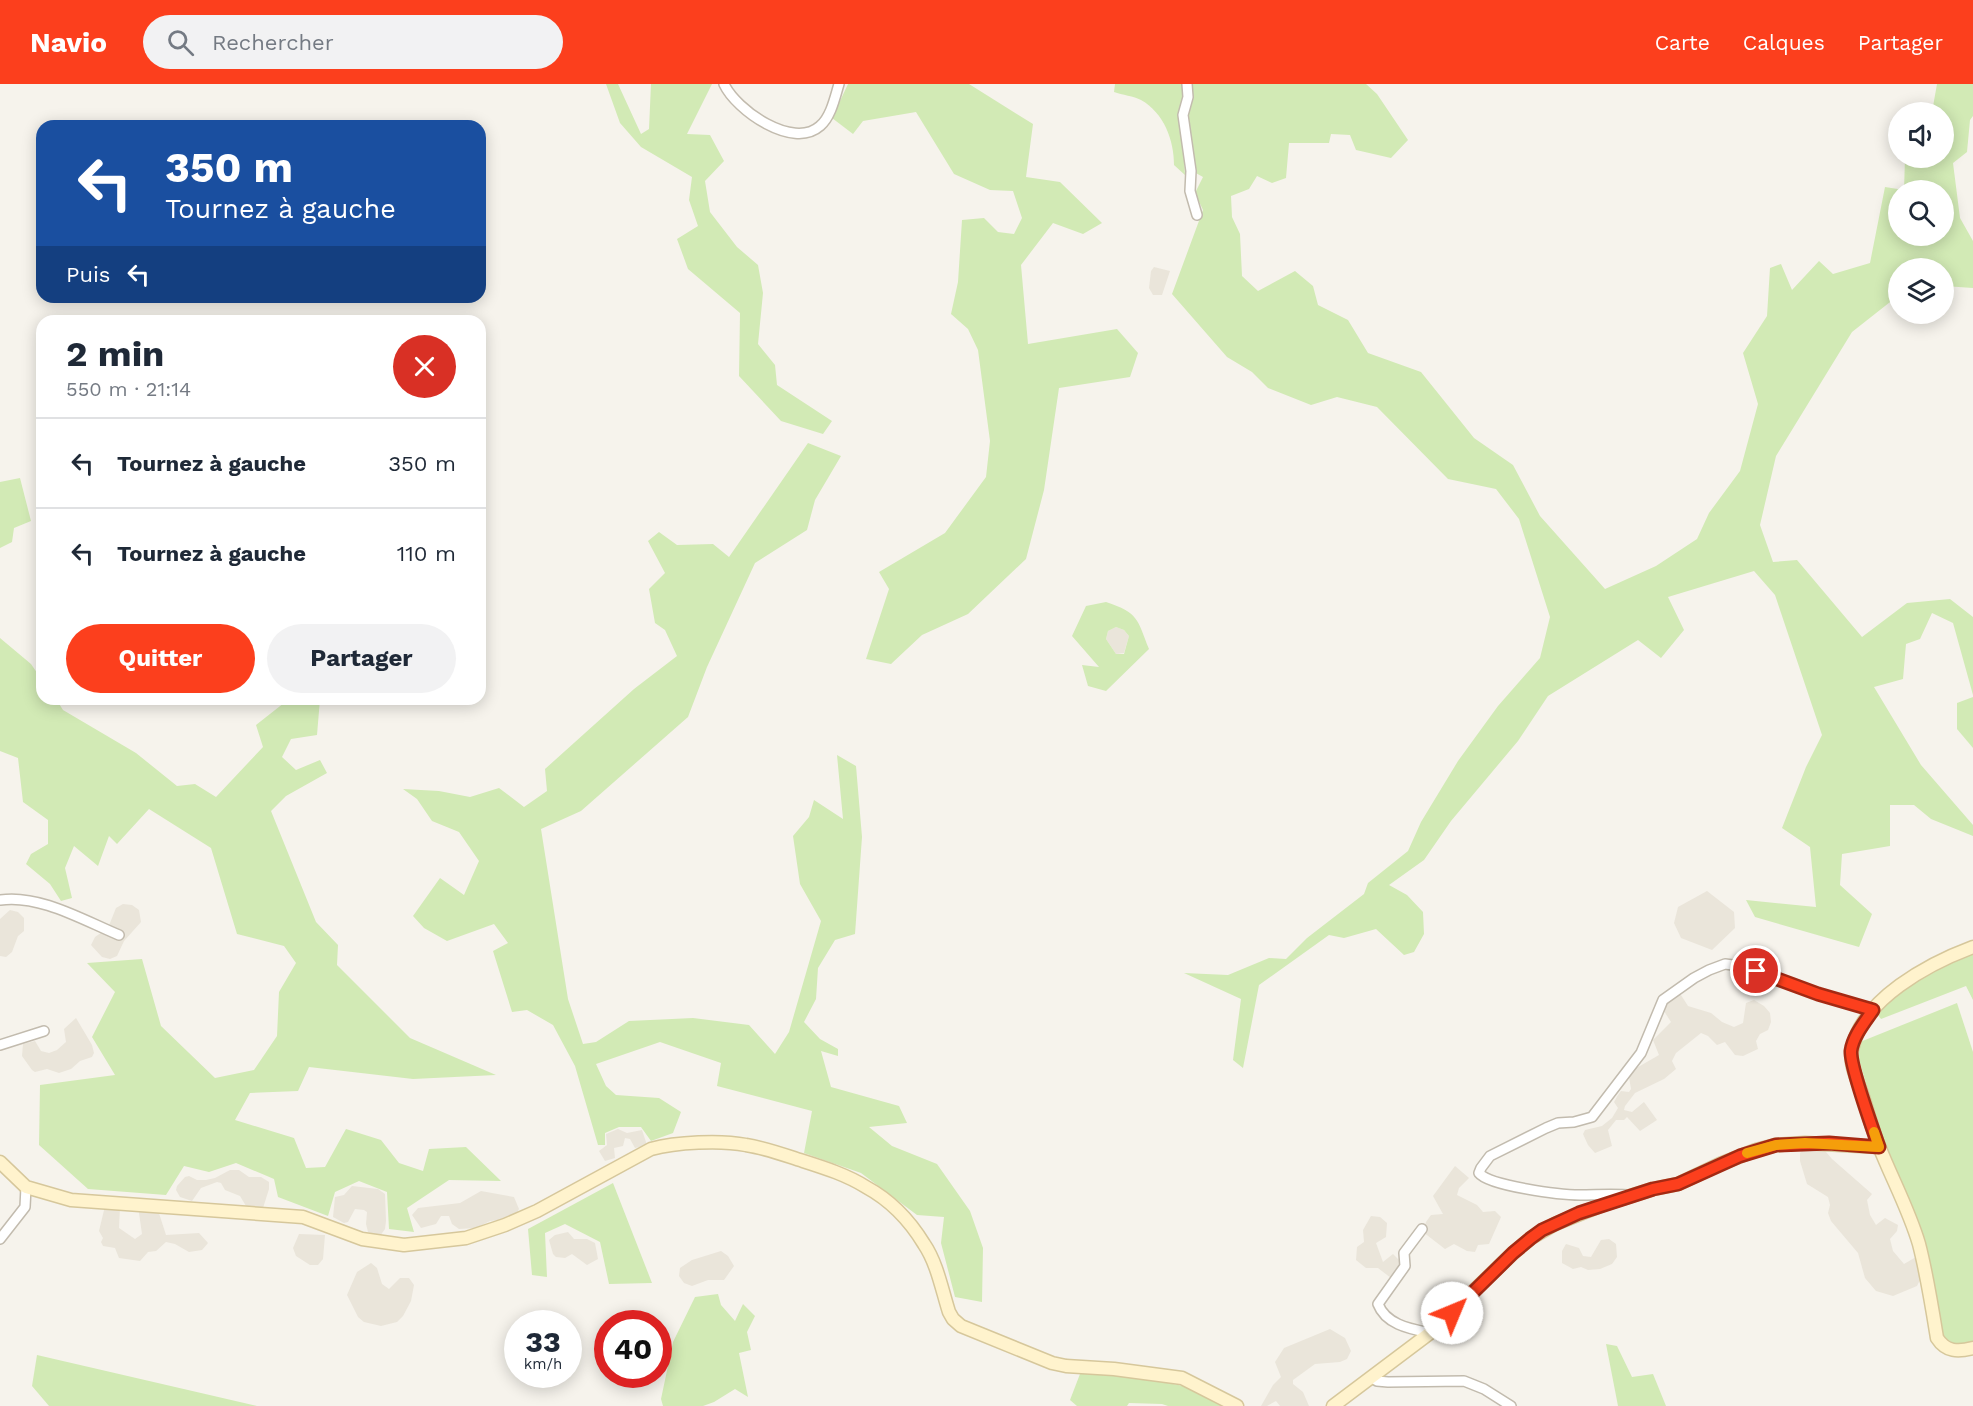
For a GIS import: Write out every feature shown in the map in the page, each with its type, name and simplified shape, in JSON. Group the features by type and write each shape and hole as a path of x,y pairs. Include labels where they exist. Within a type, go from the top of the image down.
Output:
{"street":[{"path":"724,84 735,101 748,112 775,127 795,134 820,127 830,110 839,84"},
{"path":"1187,84 1188,97 1183,115 1191,171 1190,191 1197,215"},
{"path":"0,900 12,898 36,900 118,935"},
{"path":"1973,947 1946,957 1918,972 1873,1010 1861,1026 1851,1051 1854,1069 1879,1147 1906,1208 1918,1243 1937,1338 1946,1348 1952,1350 1973,1348"},
{"path":"1635,1196 1578,1195 1543,1191 1489,1180 1479,1173 1480,1168 1490,1156 1545,1128 1558,1123 1592,1117 1641,1053 1664,1000 1709,970 1725,964 1740,966 1818,994 1873,1010"},
{"path":"0,1045 44,1032"},
{"path":"1333,1406 1430,1333 1513,1253 1542,1230 1579,1213 1653,1189 1678,1184 1740,1156 1776,1145 1829,1143 1879,1147"},
{"path":"0,1162 26,1187 71,1200 303,1217 362,1239 408,1245 466,1238 505,1225 537,1211 651,1149 688,1144 746,1144 834,1171 866,1186 887,1202 902,1216 925,1245 932,1257 949,1312 961,1326 1052,1363 1188,1380 1237,1406"},
{"path":"0,1239 24,1210 26,1187"},
{"path":"1422,1229 1404,1253 1405,1266 1378,1304 1385,1316 1395,1323 1430,1333"},
{"path":"1372,1378 1388,1382 1464,1381 1484,1389 1511,1406"}],"shaded area":[{"path":"1154,267 1170,271 1162,295 1153,295 1149,288 1151,271"},
{"path":"1116,627 1124,630 1129,636 1124,653 1116,654 1106,639 1108,631"},
{"path":"1707,891 1734,912 1735,928 1712,950 1681,938 1674,923 1678,907"},
{"path":"123,904 132,905 139,910 141,922 124,941 117,956 110,959 102,957 91,945 95,937 108,928 116,908"},
{"path":"10,910 18,912 24,918 24,931 18,936 12,952 6,957 0,956 0,919"},
{"path":"1679,992 1688,1006 1711,1013 1722,1022 1734,1027 1743,1023 1746,1003 1754,1000 1770,1013 1771,1022 1768,1030 1760,1034 1756,1041 1758,1049 1743,1056 1735,1055 1725,1042 1717,1045 1701,1033 1676,1053 1672,1061 1676,1069 1664,1079 1635,1093 1625,1106 1624,1110 1632,1112 1644,1102 1657,1120 1640,1131 1627,1117 1624,1120 1616,1120 1608,1130 1612,1146 1595,1153 1583,1134 1585,1130 1602,1126 1612,1118 1618,1108 1614,1102 1618,1095 1621,1091 1629,1092 1631,1089 1629,1077 1633,1070 1659,1055 1653,1040 1671,1022 1662,1008 1665,1001"},
{"path":"76,1018 92,1045 94,1053 92,1057 59,1073 47,1069 35,1072 32,1070 22,1056 23,1044 35,1041 41,1051 49,1053 57,1050 66,1042 64,1029"},
{"path":"618,1129 627,1133 642,1130 647,1145 635,1148 630,1139 625,1138 623,1146 614,1148 615,1158 605,1161 599,1151 607,1145 606,1134"},
{"path":"1820,1145 1832,1159 1872,1194 1867,1200 1870,1215 1876,1225 1885,1218 1898,1225 1897,1231 1890,1239 1893,1251 1904,1264 1916,1257 1921,1278 1917,1286 1893,1296 1876,1291 1865,1278 1858,1253 1831,1221 1828,1213 1830,1205 1828,1197 1807,1184 1800,1153 1805,1147"},
{"path":"1455,1166 1469,1178 1459,1188 1457,1195 1477,1205 1483,1212 1495,1211 1501,1217 1489,1244 1478,1245 1475,1252 1467,1251 1454,1244 1445,1249 1423,1232 1431,1215 1443,1214 1433,1196"},
{"path":"230,1170 239,1170 249,1177 261,1177 269,1182 263,1208 259,1210 246,1206 240,1196 225,1190 221,1183 217,1182 201,1188 192,1201 180,1197 176,1190 185,1177 206,1180"},
{"path":"352,1186 378,1189 385,1194 386,1221 385,1229 380,1236 368,1232 367,1212 364,1210 355,1209 348,1222 344,1223 333,1217 335,1197 344,1195"},
{"path":"481,1191 514,1197 519,1209 515,1216 490,1221 476,1228 459,1229 452,1224 449,1216 441,1216 436,1224 421,1228 412,1215 418,1208 460,1203"},
{"path":"105,1206 120,1207 119,1228 135,1239 142,1234 139,1213 141,1209 157,1207 166,1235 199,1233 208,1243 202,1250 189,1252 166,1242 156,1251 148,1252 140,1261 119,1258 115,1248 103,1246 101,1242 103,1238 99,1231"},
{"path":"1371,1216 1380,1217 1387,1223 1386,1237 1376,1243 1383,1262 1393,1254 1403,1264 1400,1271 1391,1278 1378,1268 1366,1268 1356,1260 1357,1247 1364,1242 1363,1230"},
{"path":"568,1232 574,1239 587,1239 595,1243 598,1259 587,1265 572,1254 565,1258 556,1257 549,1240 555,1235"},
{"path":"299,1234 325,1235 323,1259 318,1265 310,1265 296,1256 293,1248"},
{"path":"1609,1239 1616,1244 1617,1257 1612,1264 1600,1269 1588,1270 1581,1267 1573,1269 1562,1263 1562,1251 1566,1244 1579,1248 1583,1256 1591,1257 1601,1240"},
{"path":"721,1251 728,1256 734,1266 724,1280 708,1280 692,1286 684,1283 679,1276 680,1268 692,1260"},
{"path":"371,1263 377,1268 382,1284 389,1289 400,1278 409,1278 414,1285 411,1301 397,1322 381,1326 364,1322 358,1317 347,1295 357,1272"},
{"path":"1330,1329 1345,1338 1351,1351 1347,1359 1340,1362 1315,1364 1293,1380 1293,1384 1303,1392 1309,1406 1280,1406 1276,1401 1267,1406 1261,1406 1273,1385 1281,1377 1275,1362 1284,1348"}],"green space":[{"path":"606,84 618,84 641,134 649,129 651,84 712,84 687,134 710,135 724,161 705,181 710,212 737,247 758,265 763,293 758,344 775,365 777,385 832,421 823,434 781,421 739,376 740,313 688,269 677,239 698,226 689,200 692,177 641,147 620,123"},
{"path":"848,84 969,84 1033,124 1026,177 1060,182 1102,223 1083,234 1053,223 1021,265 1028,344 1117,329 1138,353 1130,377 1059,388 1044,490 1026,559 968,614 922,635 891,664 866,659 889,589 879,572 945,533 986,477 990,441 978,350 968,329 951,314 958,282 962,220 984,218 998,232 1014,234 1022,218 1013,191 990,190 954,174 916,112 863,121 853,134 832,118"},
{"path":"1115,84 1182,84 1186,96 1183,139 1185,175 1174,165 1170,137 1156,112 1138,99 1114,92"},
{"path":"1188,84 1366,84 1377,94 1408,140 1391,158 1356,150 1350,135 1331,134 1329,143 1289,143 1286,178 1272,183 1257,176 1249,189 1231,196 1232,217 1240,234 1242,276 1258,291 1295,271 1313,286 1318,305 1348,320 1368,353 1421,372 1474,438 1513,465 1540,516 1605,589 1656,566 1697,539 1709,513 1740,471 1758,404 1743,353 1767,316 1770,268 1781,264 1792,290 1819,261 1833,274 1870,263 1885,187 1888,187 1888,246 1954,246 1954,180 1904,180 1905,168 1954,168 1960,218 1973,241 1973,288 1954,287 1954,258 1888,258 1888,304 1852,332 1776,456 1760,525 1773,562 1797,560 1862,637 1907,603 1950,599 1973,617 1973,695 1953,623 1932,613 1920,639 1906,644 1903,679 1874,687 1921,765 1973,825 1973,836 1931,819 1914,805 1890,805 1890,846 1842,854 1840,885 1872,914 1859,947 1755,917 1746,900 1816,907 1810,847 1782,828 1806,767 1822,735 1775,595 1754,571 1668,597 1684,630 1661,658 1638,640 1548,696 1518,741 1451,821 1424,860 1389,885 1407,895 1423,912 1424,934 1414,952 1404,955 1376,929 1344,938 1329,935 1259,985 1243,1068 1233,1060 1241,999 1184,973 1228,975 1269,958 1286,959 1307,938 1364,894 1368,883 1408,851 1421,822 1458,761 1498,706 1540,658 1550,617 1519,519 1496,489 1448,479 1377,407 1337,397 1311,405 1268,388 1252,372 1227,357 1172,294 1203,210 1195,193 1203,177 1194,172 1185,116"},
{"path":"1937,84 1973,84 1973,116 1970,120 1967,152 1954,162 1954,102 1934,102"},
{"path":"808,443 841,456 815,500 807,530 755,563 707,667 688,717 581,811 541,829 568,999 583,1044 596,1042 629,1021 693,1018 749,1025 775,1054 789,1032 821,921 800,884 793,836 809,817 814,800 843,819 837,755 856,766 862,837 855,934 835,940 818,968 816,999 804,1022 820,1039 838,1049 838,1056 821,1051 831,1087 899,1106 907,1123 869,1127 892,1146 937,1164 970,1211 983,1248 982,1302 955,1297 941,1243 944,1217 917,1215 861,1173 804,1153 812,1111 717,1086 721,1063 660,1042 596,1064 606,1086 616,1095 659,1098 681,1112 673,1133 651,1141 641,1127 619,1127 605,1133 605,1145 598,1145 575,1066 553,1025 527,1010 512,1012 493,951 508,943 494,924 447,941 424,928 413,916 440,878 464,895 479,861 459,832 432,821 417,799 403,789 439,791 470,797 499,788 524,807 547,791 545,769 634,689 677,656 665,630 655,623 649,589 665,573 648,541 659,532 677,545 713,544 729,557"},
{"path":"20,478 31,521 14,528 12,542 0,548 0,482"},
{"path":"1106,602 1131,614 1139,624 1149,649 1106,691 1088,686 1082,665 1099,667 1072,636 1086,606","holes":["1116,627 1124,630 1129,636 1124,654 1116,654 1106,639 1108,631"]},
{"path":"0,638 31,664 36,671 36,705 60,705 63,710 136,753 177,786 195,784 216,797 263,747 256,725 281,705 320,705 317,735 291,739 282,757 296,770 320,760 327,773 286,796 271,811 316,922 338,945 337,965 410,1038 496,1075 413,1079 309,1067 298,1091 250,1093 235,1120 294,1138 306,1168 325,1167 346,1129 381,1140 399,1163 423,1171 429,1149 466,1147 501,1181 449,1180 407,1208 414,1232 389,1229 387,1192 359,1181 335,1192 328,1216 278,1197 274,1179 236,1163 209,1172 184,1166 166,1195 88,1189 39,1145 40,1085 115,1075 92,1037 115,992 87,963 142,959 161,1026 215,1078 254,1070 277,1036 279,992 296,963 284,946 237,934 211,848 149,809 117,844 109,836 98,866 74,846 65,868 72,898 61,901 50,884 26,864 31,854 48,844 48,820 23,802 18,758 0,751"},
{"path":"1973,697 1973,748 1957,729 1957,703"},
{"path":"1973,950 1973,1000 1966,986 1881,1019 1876,1012 1902,987"},
{"path":"1957,1003 1973,1052 1973,1341 1956,1345 1941,1335 1857,1053 1860,1042"},
{"path":"613,1183 652,1283 609,1284 600,1242 565,1224 545,1233 547,1277 532,1275 528,1229"},
{"path":"718,1294 721,1305 735,1321 743,1304 755,1316 747,1332 751,1350 739,1353 748,1397 735,1389 703,1406 663,1406 661,1399 663,1388 672,1388 673,1342 695,1297"},
{"path":"1606,1344 1617,1346 1632,1377 1653,1374 1666,1406 1618,1406"},
{"path":"37,1355 257,1406 49,1406 32,1386"},
{"path":"1110,1372 1194,1388 1225,1406 1129,1403 1127,1406 1077,1406 1070,1400 1080,1374"}],"slow traffic":[{"path":"1747,1153 1776,1145 1805,1143 1879,1147 1874,1132"}],"route":[{"path":"1452,1313 1531,1238 1542,1230 1579,1213 1653,1189 1678,1184 1740,1156 1776,1145 1829,1143 1879,1147 1854,1069 1851,1051 1861,1026 1873,1010 1818,994 1756,971"}]}
